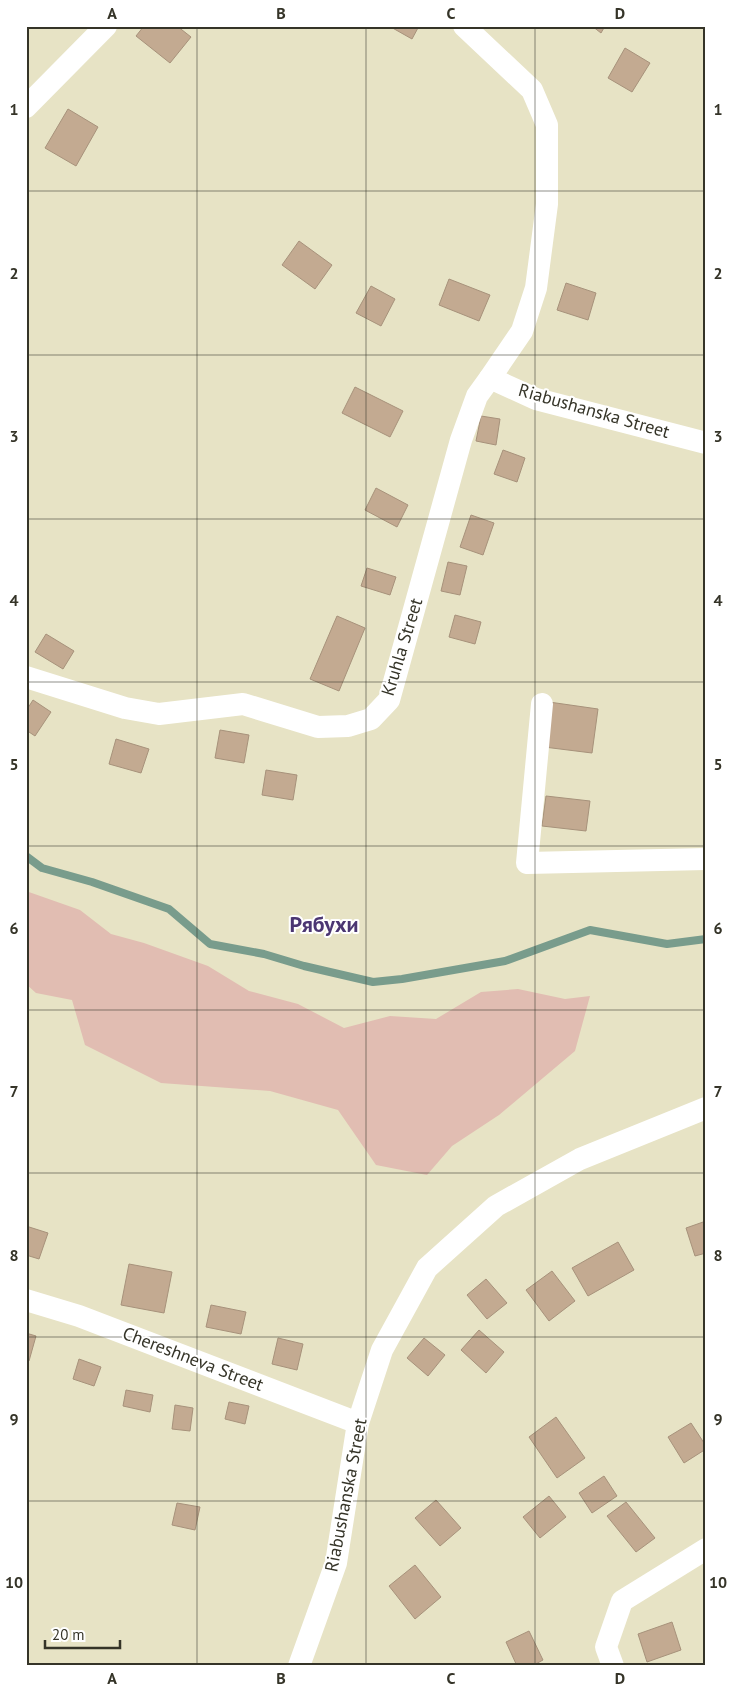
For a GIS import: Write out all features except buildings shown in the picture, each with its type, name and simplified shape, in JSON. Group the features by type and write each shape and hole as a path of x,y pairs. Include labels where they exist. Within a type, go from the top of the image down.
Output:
{"street":[{"path":"26,106 106,26"},
{"path":"464,26 532,90 547,125 547,204 536,288 522,331 490,378"},
{"name":"Riabushanska Street","path":"490,378 536,398 706,443"},
{"name":"Kruhla Street","path":"26,677 125,708 159,714 243,704 318,727 348,726 371,719 389,700 461,440 477,396 490,378"},
{"path":"542,704 527,863 706,859"},
{"name":"Riabushanska Street","path":"299,1666 336,1563 358,1423 382,1350 427,1268 496,1206 580,1159 706,1108"},
{"name":"Chereshneva Street","path":"26,1300 80,1316 358,1423"},
{"path":"613,1666 606,1648 622,1601 706,1549"}],"shaded area":[{"path":"26,891 80,910 111,934 144,943 208,966 249,991 298,1004 344,1028 390,1016 436,1019 481,992 518,989 565,999 590,996 575,1051 499,1115 452,1146 427,1175 376,1165 338,1110 270,1091 161,1083 85,1045 72,1000 36,993 26,984"}],"waterway":[{"path":"26,856 42,868 92,882 169,909 210,944 264,954 304,966 373,982 402,979 505,961 590,930 667,944 706,939"}],"district":[{"name":"Рябухи","path":"324,924"}]}
